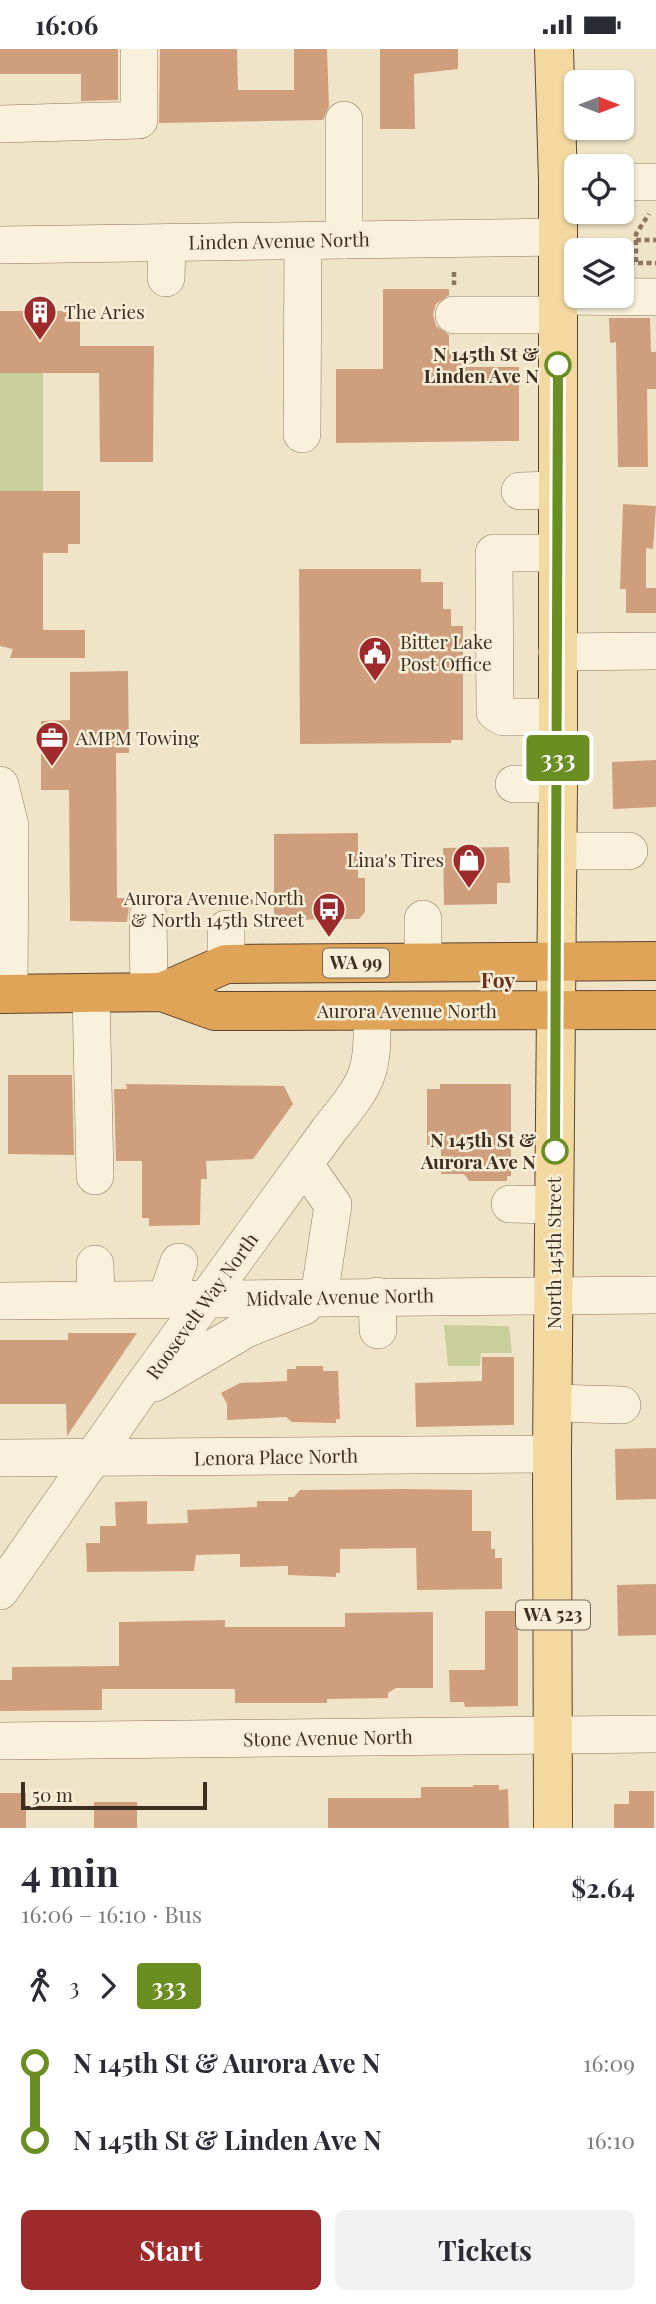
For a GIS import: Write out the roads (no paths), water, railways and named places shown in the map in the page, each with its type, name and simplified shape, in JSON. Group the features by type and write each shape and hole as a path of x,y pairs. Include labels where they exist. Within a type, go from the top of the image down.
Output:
{"highway":[{"name":"Aurora Avenue North","path":"155,992 231,932 423,963 656,961"},
{"name":"Aurora Avenue North","path":"4,994 155,992 215,1011 656,1010"}],"main road":[{"name":"North 145th Street","path":"554,49 564,154"},
{"name":"North 145th Street","path":"553,1828 552,1454 558,784 557,553 539,490 558,305 558,237 564,200"}],"street":[{"path":"0,124 139,120 139,49"},
{"path":"344,120 344,240"},
{"path":"634,189 652,198"},
{"name":"Linden Avenue North","path":"0,245 167,260 303,241 558,237"},
{"path":"302,433 303,241"},
{"path":"454,315 656,297"},
{"path":"557,553 494,553 495,712 503,716 557,717"},
{"path":"557,652 638,658"},
{"path":"514,784 558,784"},
{"path":"0,785 10,826 4,994"},
{"path":"557,851 629,851"},
{"path":"148,916 155,992"},
{"path":"422,919 423,963"},
{"path":"91,993 95,1176"},
{"name":"Roosevelt Way North","path":"0,1591 138,1393 362,1089 370,1070 372,1011"},
{"path":"138,1393 246,1329 325,1297 333,1205 304,1165"},
{"path":"510,1204 554,1205"},
{"path":"166,1299 179,1262"},
{"path":"95,1263 96,1299"},
{"name":"Midvale Avenue North","path":"0,1301 325,1297 377,1313 553,1295 656,1295"},
{"path":"553,1403 622,1405"},
{"name":"Lenora Place North","path":"0,1458 552,1454"},
{"name":"Stone Avenue North","path":"0,1741 656,1734"}],"place":[{"name":"The Aries","path":"40,342"},
{"name":"N 145th St & Linden Ave N","path":"558,365"},
{"name":"Bitter Lake Post Office","path":"375,683"},
{"name":"AMPM Towing","path":"52,768"},
{"name":"Lina's Tires","path":"469,890"},
{"name":"Aurora Avenue North & North 145th Street","path":"329,939"},
{"name":"N 145th St & Aurora Ave N","path":"555,1151"}],"district":[{"name":"Foy","path":"498,981"}]}
